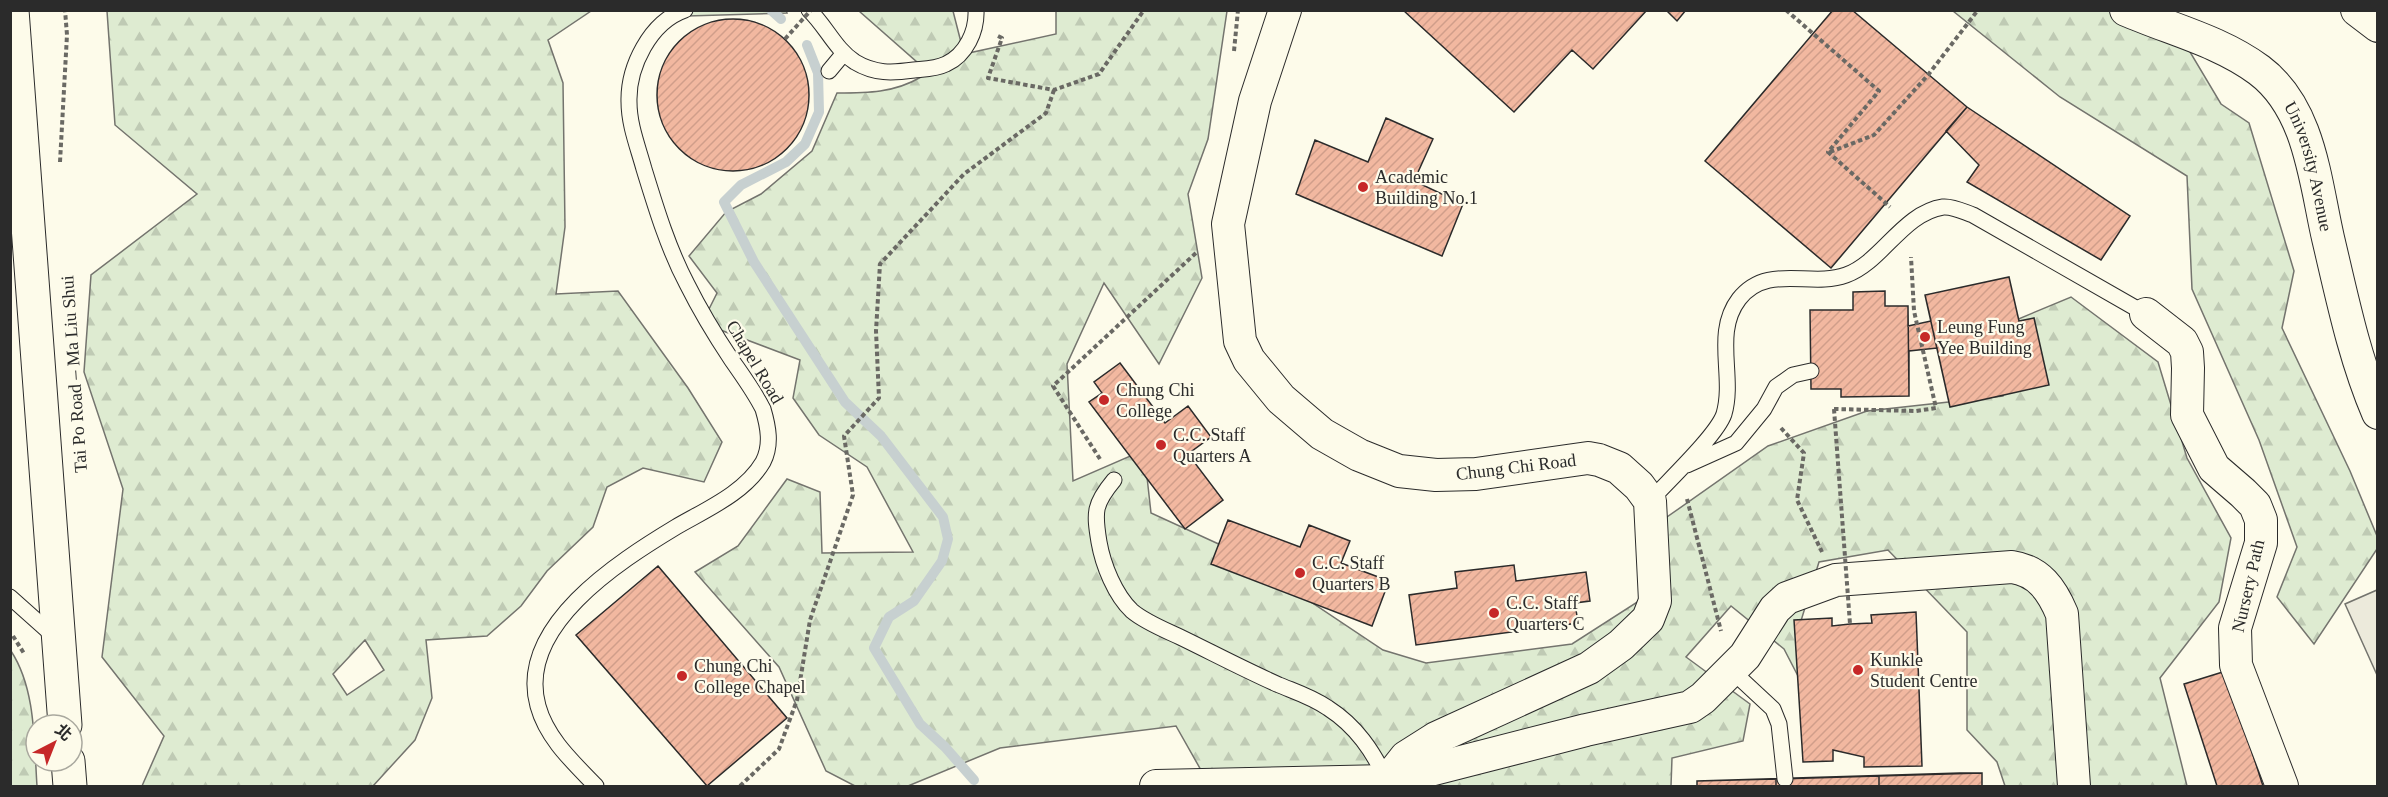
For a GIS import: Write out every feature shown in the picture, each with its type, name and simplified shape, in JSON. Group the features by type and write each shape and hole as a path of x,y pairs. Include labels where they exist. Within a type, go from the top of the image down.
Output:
{"main road":[{"name":"Tai Po Road – Ma Liu Shui","path":"12,10 20,220 64,713"}],"street":[{"name":"Chung Chi Road","path":"1285,10 1255,101 1228,224 1240,340 1249,360 1281,399 1322,434 1380,465 1399,471 1436,476 1476,474 1588,459 1599,460 1619,468 1628,475 1650,501"},
{"name":"University Avenue","path":"2126,10 2222,48 2244,60 2260,71 2283,96 2304,136 2314,169 2354,345 2365,383 2378,412"},
{"path":"2357,10 2378,26"},
{"name":"Nursery Path","path":"2146,314 2182,342 2187,352 2187,415 2214,468 2255,506 2261,520 2261,543 2235,628 2236,665 2282,786"},
{"path":"1387,781 1406,757 1436,738 1589,668 1621,645 1644,623 1655,602 1650,501"},
{"path":"1156,786 1387,781 1586,730 1690,707 1703,698 1745,656 1774,609 1783,601 1836,580 2012,567 2025,569 2046,584 2054,596 2063,623 2074,786"}],"lane":[{"name":"Chapel Road","path":"597,786 556,741 538,706 535,686 536,662 542,647 552,629 599,580 664,534 724,499 742,485 763,461 768,449 767,422 763,409 706,320 670,246 630,116 630,86 642,50 652,35 666,21 685,10"},
{"path":"810,10 844,53 865,67 885,73 947,64 970,40 974,29 975,10"},
{"path":"829,71 844,53"},
{"path":"1650,501 1715,431 1723,416 1726,401 1725,333 1730,315 1739,299 1751,286 1785,277 1835,278 1849,274 1863,265 1909,224 1932,211 1944,207 1957,209 1973,216 2146,314"},
{"path":"1679,469 1736,442 1764,409 1776,387 1793,375 1811,371"},
{"path":"1114,480 1097,504 1097,532 1101,554 1112,581 1133,612 1167,631 1279,685 1314,699 1330,709 1357,732 1370,748 1387,781"},
{"path":"10,597 59,640"},
{"path":"1730,669 1773,709 1779,724 1785,779"}],"path":[{"path":"60,162 67,35 65,10"},
{"path":"785,39 810,10"},
{"path":"988,78 1054,90 1099,74 1144,10"},
{"path":"1786,10 1879,91 1828,152"},
{"path":"1828,152 1874,135 1928,75 1978,10"},
{"path":"742,785 779,748 797,700 810,620 853,495 844,436 879,398 876,331 880,264 964,174 1046,113 1054,90"},
{"path":"1828,152 1909,224 1914,311 1936,408 1916,411 1834,409 1850,624"},
{"path":"1114,480 1053,386 1228,224"},
{"path":"1764,409 1804,453 1797,501 1836,580"},
{"path":"1679,469 1730,669"}],"green space":[{"path":"786,10 787,13 687,16 684,11"},
{"path":"107,11 591,11 548,40 563,83 565,227 556,294 618,291 688,388 722,442 704,482 643,468 607,487 593,527 547,571 521,606 487,636 426,640 432,698 415,740 373,786 142,786 164,736 102,657 123,489 84,372 91,275 197,194 115,125","holes":["365,640 384,670 347,695 333,674"]},
{"path":"859,11 953,11 964,54 1056,34 1056,11 1227,11 1208,139 1188,194 1202,278 1159,364 1104,283 1067,364 1073,481 1144,450 1151,513 1236,552 1383,650 1426,663 1572,644 1639,601 1667,517 1768,446 1867,411 2003,396 2016,320 2071,297 2158,362 2187,458 2231,538 2219,602 2160,678 2187,786 2005,786 1997,762 1967,730 1967,632 1888,550 1819,562 1800,624 1799,678 1784,649 1731,606 1686,657 1750,704 1743,741 1672,758 1671,786 1210,786 1176,726 1000,748 908,786 855,786 826,771 779,667 695,572 738,546 787,479 820,492 822,553 913,552 867,467 819,435 793,398 800,360 702,323 717,293 689,256 726,212 761,194 812,151 837,93 890,89 921,77 918,63"},
{"path":"1953,11 2158,11 2171,20 2221,104 2249,123 2294,271 2282,328 2350,471 2377,536 2377,549 2314,644 2277,597 2297,547 2259,440 2192,289 2187,176 2060,97"},
{"path":"11,651 25,682 31,713 24,713 24,773 36,773 37,786 11,786"}],"shaded area":[{"path":"2377,590 2377,675 2345,604"}],"building":[{"path":"1403,10 1647,10 1593,69 1572,50 1514,112"},
{"path":"1666,10 1686,10 1677,21"},
{"path":"1833,10 1852,10 1967,107 1831,268 1705,161"},
{"path":"733,19 762,25 775,32 786,42 796,53 803,66 809,95 803,124 796,137 786,148 775,158 762,165 733,171 704,165 691,158 680,148 670,137 663,124 657,95 663,66 670,53 680,42 691,32 704,25"},
{"path":"1967,107 2130,216 2101,260 1967,182 1979,165 1946,131"},
{"name":"Academic Building No.1","path":"1386,118 1433,139 1414,181 1463,204 1442,256 1296,194 1315,140 1368,162"},
{"name":"Leung Fung Yee Building","path":"2009,277 2019,321 2034,318 2049,385 1950,407 1937,348 1909,351 1909,396 1841,397 1841,389 1811,389 1810,310 1853,310 1853,292 1885,291 1885,306 1908,306 1908,326 1931,321 1925,295"},
{"path":"2009,277 2019,321 2034,318 2049,385 1950,407 1925,295"},
{"path":"1885,291 1885,306 1908,306 1909,396 1841,397 1841,389 1811,389 1810,310 1853,310 1853,292"},
{"name":"C.C. Staff Quarters A","path":"1120,363 1165,423 1188,406 1211,437 1188,454 1223,500 1185,529 1089,402 1102,393 1094,382"},
{"name":"C.C. Staff Quarters B","path":"1228,520 1300,547 1309,525 1350,541 1341,563 1389,581 1372,626 1211,564"},
{"name":"C.C. Staff Quarters C","path":"1514,565 1516,581 1586,572 1590,601 1575,603 1578,623 1416,645 1409,595 1457,588 1455,572"},
{"name":"Chung Chi College Chapel","path":"658,566 787,718 707,786 576,635"},
{"name":"Kunkle Student Centre","path":"1916,612 1922,766 1864,767 1864,757 1833,750 1833,761 1803,762 1794,620 1832,618 1832,626 1872,623 1871,615"},
{"path":"2226,671 2263,786 2217,786 2184,684"},
{"path":"1982,773 1982,786 1697,786 1697,781"},
{"path":"1982,773 1982,786 1879,786 1879,776"},
{"path":"1879,776 1879,786 1776,786 1776,779"},
{"path":"1776,779 1776,786 1697,786 1697,781"}],"waterway":[{"path":"771,10 781,19"},
{"path":"807,45 818,73 819,112 805,144 786,162 741,185 724,202 754,262 845,402 881,436 943,517 948,539 942,561 914,601 889,617 874,648 920,724 945,747 974,780"}],"place":[{"name":"Academic Building No.1","path":"1363,187"},
{"name":"Leung Fung Yee Building","path":"1925,337"},
{"name":"Chung Chi College","path":"1104,400"},
{"name":"C.C. Staff Quarters A","path":"1161,445"},
{"name":"C.C. Staff Quarters B","path":"1300,573"},
{"name":"C.C. Staff Quarters C","path":"1494,613"},
{"name":"Kunkle Student Centre","path":"1858,670"},
{"name":"Chung Chi College Chapel","path":"682,676"}]}
